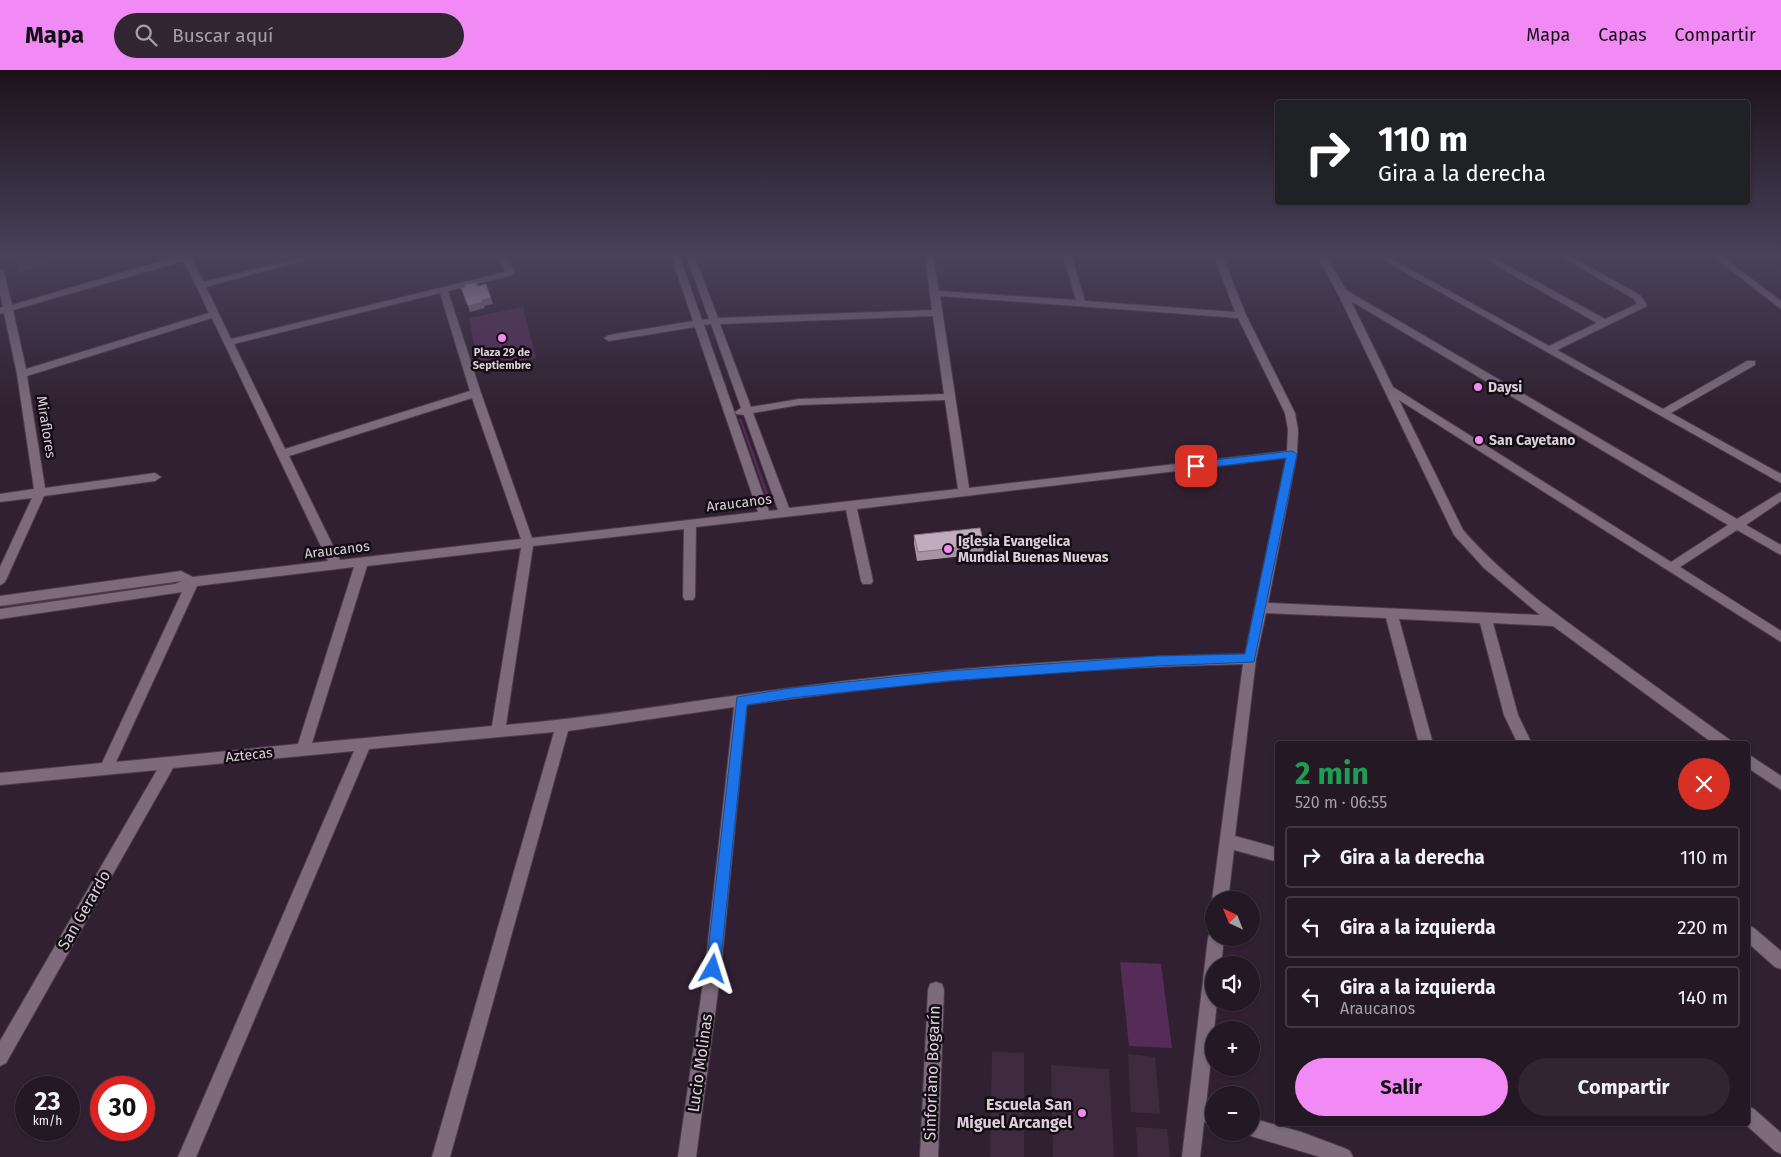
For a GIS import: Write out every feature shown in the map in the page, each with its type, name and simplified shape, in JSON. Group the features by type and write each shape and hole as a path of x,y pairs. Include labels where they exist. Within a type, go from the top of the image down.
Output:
{"street":[{"path":"4,310 18,306"},
{"path":"211,306 336,565"},
{"path":"229,342 375,306"},
{"path":"448,306 476,393 528,543 498,731"},
{"path":"693,306 765,515"},
{"path":"708,306 785,513"},
{"path":"937,306 964,492"},
{"path":"1117,306 1241,315"},
{"path":"1221,891 1250,659 1292,454 1293,430 1290,413 1237,306"},
{"path":"1349,306 1458,532 1472,550 1499,575 1556,621 1721,741"},
{"path":"1365,306 1781,551"},
{"path":"1469,306 1781,479"},
{"path":"1573,306 1604,323"},
{"path":"1549,350 1640,306"},
{"name":"Miraflores","path":"4,310 22,374 40,492"},
{"path":"608,338 714,321 939,313"},
{"path":"22,374 215,314"},
{"path":"1663,413 1751,363"},
{"path":"1389,390 1672,567 1781,638"},
{"path":"283,454 476,393"},
{"path":"730,415 747,410 820,400 949,397"},
{"name":"Araucanos","path":"0,612 175,589 191,582 1292,454"},
{"path":"0,498 155,477"},
{"path":"0,580 40,492"},
{"path":"1672,567 1781,496"},
{"path":"851,505 867,581"},
{"path":"689,597 690,524"},
{"path":"303,750 362,562"},
{"path":"106,769 191,582"},
{"path":"1261,608 1556,621"},
{"path":"1391,614 1425,741"},
{"path":"1485,618 1511,715 1524,741"},
{"name":"Aztecas","path":"0,779 563,726 791,693 948,676 1157,661 1250,659"},
{"name":"Lucio Molinas","path":"687,1157 713,969 741,701"},
{"path":"441,1157 563,726"},
{"path":"186,1157 364,744"},
{"path":"1750,761 1781,784"},
{"name":"San Gerardo","path":"0,1057 5,1040 169,763"},
{"path":"1227,841 1275,854"},
{"path":"1750,936 1781,961"},
{"path":"1190,1157 1215,946"},
{"name":"Sinforiano Bogarín","path":"929,1157 936,990"},
{"path":"1196,1111 1205,1114"},
{"path":"1750,1117 1781,1145"},
{"path":"1260,1129 1302,1141 1344,1157"}],"shaded area":[{"name":"Plaza 29 de Septiembre","path":"523,307 536,358 479,370 469,318"},
{"path":"741,418 770,502 768,502 739,419"},
{"path":"183,581 181,583 3,608 5,605"},
{"path":"1120,962 1161,964 1172,1048 1129,1046"},
{"name":"Escuela San Miguel Arcangel","path":"992,1051 1024,1053 1024,1157 990,1157"},
{"path":"1128,1054 1155,1057 1160,1114 1131,1112"},
{"name":"Escuela San Miguel Arcangel","path":"1051,1065 1109,1069 1114,1157 1053,1157"},
{"path":"1136,1127 1167,1129 1170,1157 1138,1157"}],"building":[{"path":"980,528 984,545 918,552 914,535"}],"place":[{"name":"Plaza 29 de Septiembre","path":"502,338"},
{"name":"Daysi","path":"1478,387"},
{"name":"San Cayetano","path":"1479,440"},
{"name":"Iglesia Evangelica Mundial Buenas Nuevas","path":"948,549"},
{"name":"Escuela San Miguel Arcangel","path":"1082,1113"}],"route":[{"path":"713,969 741,701 791,693 948,676 1030,672 1157,661 1250,659 1292,454 1196,466"}]}
